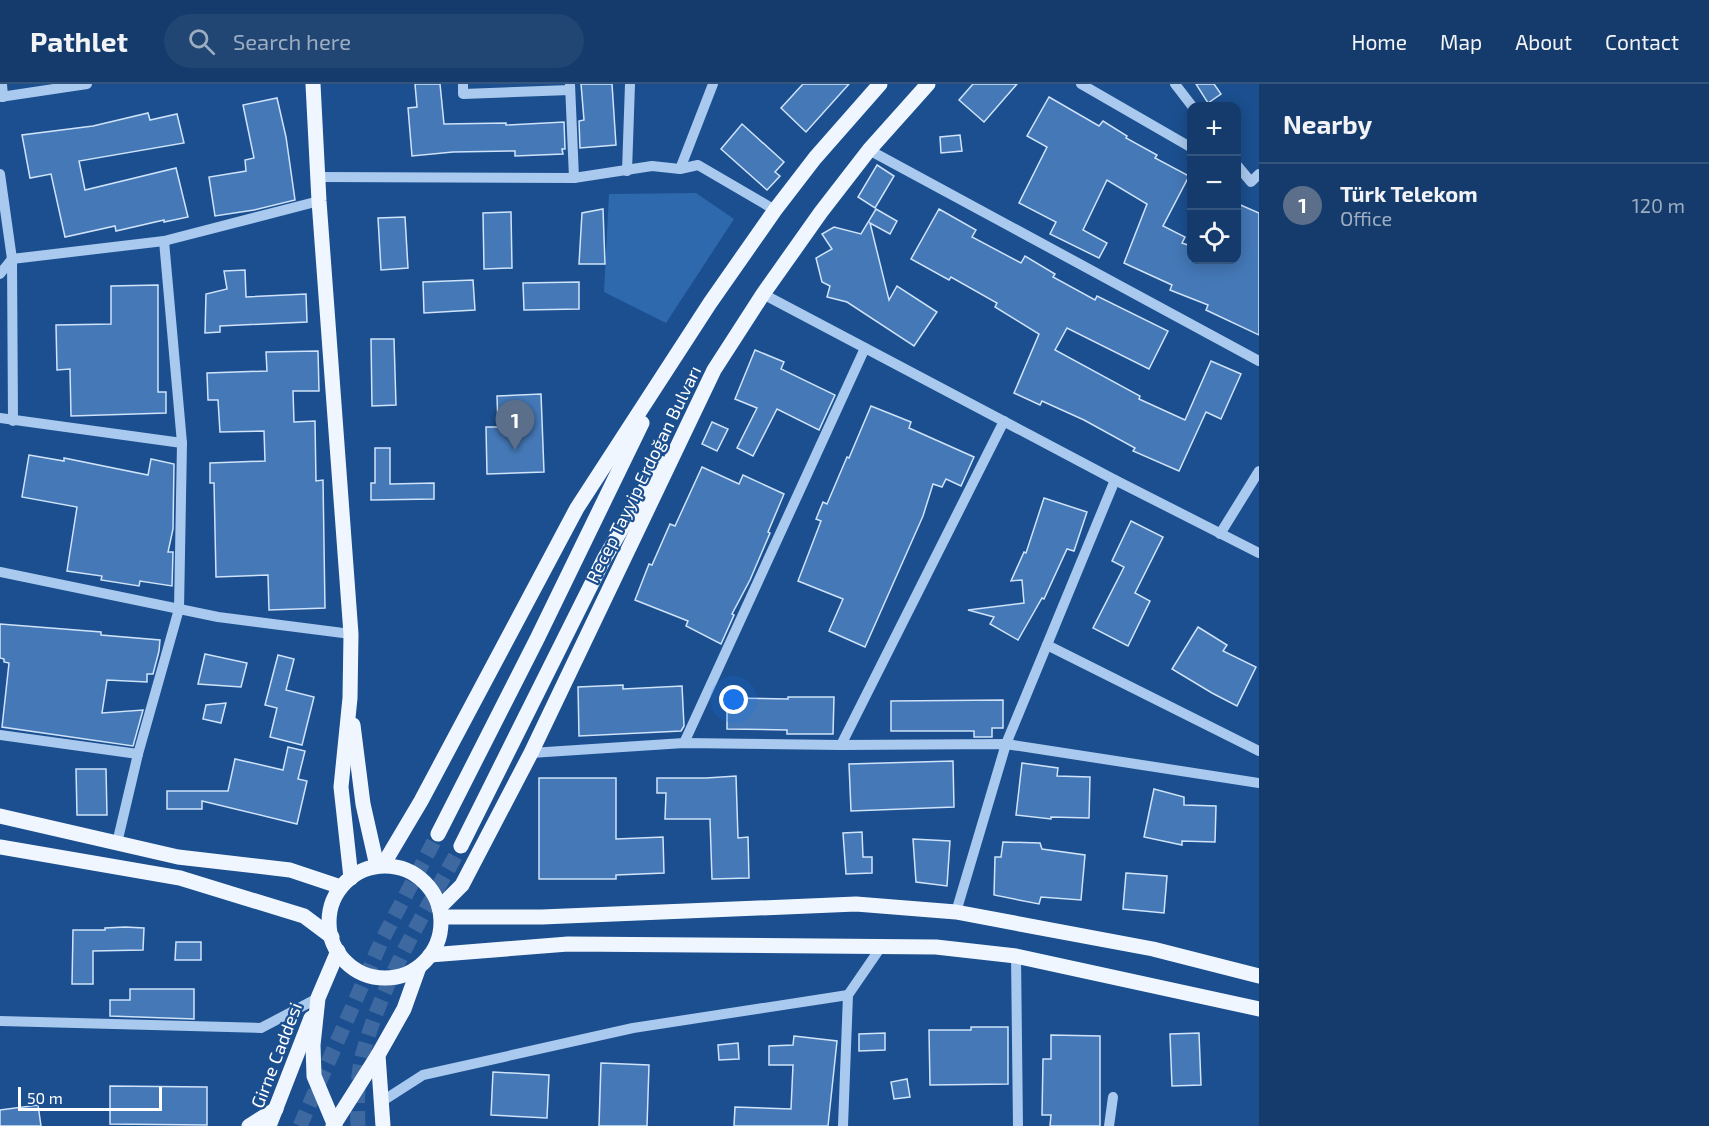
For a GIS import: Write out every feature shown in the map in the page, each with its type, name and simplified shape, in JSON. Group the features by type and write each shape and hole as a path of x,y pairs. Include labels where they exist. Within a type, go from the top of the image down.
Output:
{"main road":[{"path":"313,84 319,201 351,634 350,698 341,787 346,882"},
{"name":"Recep Tayyip Erdoğan Bulvarı","path":"380,866 421,801 577,508 710,303 775,210 815,158 880,84"},
{"name":"Recep Tayyip Erdoğan Bulvarı","path":"440,912 462,885 531,753 714,370 763,294 821,212 869,150 928,84"},
{"path":"438,834 644,420 710,303"},
{"path":"461,846 604,559 714,370"},
{"path":"350,698 363,804 380,866"},
{"path":"0,816 178,856 290,870 346,882"},
{"path":"0,847 180,878 304,916 335,944 354,968 375,977 390,978 406,974 425,961 568,944 936,947 1016,956 1259,1009"},
{"path":"380,866 399,867 413,873 426,883 435,896 441,926 438,942 425,961 404,1010 334,1125 314,1076 313,1045 318,998 335,944 329,924 330,911 334,898 346,882 362,871 380,866"},
{"path":"440,912 542,917 856,904 956,912 1153,949 1259,976"},
{"name":"Girne Caddesi","path":"269,1126 318,998"},
{"path":"378,1055 383,1126"},
{"path":"249,1126 276,1109"}],"street":[{"path":"2,84 1,97 87,84"},
{"path":"463,84 463,94 570,87 573,178"},
{"path":"627,171 630,84"},
{"path":"680,169 713,84"},
{"path":"1081,84 1187,146"},
{"path":"1175,84 1189,102"},
{"path":"869,150 1259,361"},
{"path":"318,177 573,178 652,166 680,169 698,165 775,210"},
{"path":"1241,168 1256,181"},
{"path":"0,174 12,259 13,421"},
{"path":"1241,176 1256,181"},
{"path":"0,273 12,259 164,241 319,201"},
{"path":"117,843 138,754 179,609 182,442 164,241"},
{"path":"763,294 1115,480 1259,553"},
{"path":"684,742 865,348"},
{"path":"0,418 182,442"},
{"path":"841,745 1004,421"},
{"path":"1220,534 1259,471"},
{"path":"956,912 1006,744 1115,480"},
{"path":"0,572 218,617 351,634"},
{"path":"1047,645 1259,751"},
{"path":"0,735 138,754"},
{"path":"531,753 684,742 841,745 1006,744 1259,783"},
{"path":"843,1126 848,995 881,947"},
{"path":"1016,956 1018,1126"},
{"path":"381,1102 423,1075 633,1028 848,995"},
{"path":"0,1021 261,1029 318,998"},
{"path":"1109,1126 1113,1097"}],"shaded area":[{"path":"696,193 734,219 666,323 604,292 609,194"}],"building":[{"path":"415,84 440,84 444,124 506,123 506,125 564,122 565,149 562,149 563,154 515,156 515,151 453,152 412,156 408,108 417,107"},
{"path":"581,84 612,84 616,145 580,148 579,121 584,120"},
{"path":"803,84 849,84 806,132 781,108"},
{"path":"973,84 1017,84 984,122 959,100"},
{"path":"1196,84 1214,84 1221,94 1207,102"},
{"path":"1049,97 1099,126 1103,121 1127,136 1126,138 1157,155 1155,158 1187,175 1187,180 1163,226 1185,237 1182,243 1187,245 1187,264 1241,264 1241,205 1259,213 1259,335 1206,310 1208,305 1170,290 1172,285 1124,263 1147,204 1107,180 1083,230 1107,243 1099,258 1050,234 1056,222 1019,203 1047,147 1027,136"},
{"path":"277,98 286,137 295,200 215,216 209,177 246,171 245,160 254,158 243,105"},
{"path":"148,113 150,120 177,114 184,143 79,161 85,190 176,168 188,217 116,231 115,226 65,237 51,174 30,178 22,135 93,126"},
{"path":"742,124 784,162 775,172 780,176 767,190 721,149"},
{"path":"960,135 962,151 941,153 940,137"},
{"path":"877,165 894,176 875,208 858,197"},
{"path":"603,209 605,264 579,264 582,213"},
{"path":"876,209 897,221 890,234 870,223 889,300 897,286 937,312 914,346 847,302 827,297 830,286 822,282 816,258 832,249 822,234 834,227 861,234"},
{"path":"939,209 976,230 972,237 1021,263 1025,256 1055,274 1053,277 1095,300 1097,296 1168,331 1149,369 1067,328 1055,350 1140,396 1139,399 1185,420 1211,361 1241,374 1221,419 1206,412 1179,471 1133,451 1135,448 1084,420 1042,401 1040,405 1014,393 1039,334 995,307 997,303 951,277 949,280 911,259"},
{"path":"511,212 512,268 484,269 483,213"},
{"path":"405,217 408,268 381,270 378,218"},
{"path":"245,270 246,297 306,294 307,322 220,326 220,332 205,333 206,294 227,289 224,271"},
{"path":"473,280 475,310 424,313 423,282"},
{"path":"579,282 579,309 524,310 523,283"},
{"path":"158,285 158,392 166,392 166,413 71,416 70,369 57,370 56,325 111,324 111,286"},
{"path":"371,339 394,339 396,405 372,406"},
{"path":"755,350 784,362 781,369 835,395 819,430 777,409 753,456 737,448 757,408 735,399"},
{"path":"318,351 319,391 293,391 294,422 315,421 316,481 323,480 325,608 269,610 268,575 216,577 214,483 210,483 210,463 265,461 264,431 220,432 218,400 208,400 207,373 267,371 266,352"},
{"path":"541,394 544,472 487,474 486,427 498,427 497,396"},
{"path":"871,406 911,422 909,428 974,457 961,486 946,479 942,487 933,484 923,516 865,647 829,631 843,599 798,581 821,521 816,519 823,502 827,504"},
{"path":"712,422 728,429 717,451 702,444"},
{"path":"375,448 390,448 390,484 434,483 434,499 371,500 371,483 375,483"},
{"path":"29,455 64,461 64,458 148,475 151,459 174,464 173,529 168,552 173,552 172,586 140,581 139,586 101,580 102,576 67,571 77,507 22,497"},
{"path":"702,467 739,484 743,475 784,494 768,532 770,533 750,580 732,614 734,615 721,644 686,626 688,621 635,600 649,564 652,565 670,524 675,526"},
{"path":"1044,498 1087,512 1074,551 1067,549 1044,599 1042,598 1018,640 990,624 994,617 968,610 1024,603 1022,580 1011,581 1024,552 1026,553"},
{"path":"1131,521 1163,537 1135,593 1150,601 1128,646 1093,628 1124,567 1112,561"},
{"path":"0,624 101,632 101,635 160,640 153,674 147,674 147,682 107,680 102,713 143,710 133,746 2,727 9,663 0,658"},
{"path":"1198,627 1227,645 1223,651 1256,667 1237,706 1172,669"},
{"path":"205,654 247,663 241,687 198,684"},
{"path":"278,655 294,659 286,690 314,697 302,745 270,737 277,708 265,705"},
{"path":"623,685 623,689 682,686 684,726 681,731 579,736 578,687"},
{"path":"788,697 834,697 833,734 787,734 787,730 727,729 727,698 788,699"},
{"path":"1003,700 1003,728 992,728 992,737 974,737 974,731 891,731 891,701"},
{"path":"226,703 221,723 203,719 206,705"},
{"path":"288,747 305,751 298,779 307,781 297,824 202,801 202,809 167,809 167,791 228,791 235,759 283,770"},
{"path":"953,761 954,807 851,811 849,764"},
{"path":"1022,763 1058,768 1057,776 1090,777 1089,818 1051,817 1051,819 1016,815"},
{"path":"76,769 106,769 107,815 77,815"},
{"path":"736,776 738,838 748,837 749,878 712,879 710,819 665,819 666,793 657,793 657,778"},
{"path":"539,778 616,778 616,839 663,837 664,873 616,875 616,879 539,879"},
{"path":"1154,789 1184,797 1184,805 1216,806 1215,842 1182,841 1182,845 1144,837"},
{"path":"862,832 863,857 872,857 872,873 846,874 843,833"},
{"path":"913,839 950,841 947,886 916,882"},
{"path":"1003,842 1040,843 1042,849 1085,855 1081,900 1041,897 1039,904 994,895 995,857 1001,857"},
{"path":"1126,873 1167,876 1164,913 1123,909"},
{"path":"105,928 144,928 143,950 93,951 93,984 72,984 73,930 105,930"},
{"path":"176,942 201,942 201,960 175,960"},
{"path":"130,989 194,989 194,1019 110,1016 110,1000 130,1000"},
{"path":"971,1027 1008,1027 1008,1084 930,1085 929,1030 971,1030"},
{"path":"885,1033 885,1050 859,1051 859,1034"},
{"path":"1199,1033 1201,1085 1172,1086 1170,1034"},
{"path":"1051,1035 1100,1036 1100,1126 1050,1126 1051,1115 1042,1115 1043,1059 1051,1059"},
{"path":"794,1036 837,1041 828,1126 734,1126 735,1107 791,1109 793,1065 769,1065 769,1046 793,1045"},
{"path":"738,1043 739,1059 719,1060 718,1045"},
{"path":"601,1063 649,1065 647,1126 599,1126"},
{"path":"493,1072 549,1075 547,1118 491,1115"},
{"path":"907,1079 910,1097 894,1099 891,1082"},
{"path":"110,1086 207,1087 207,1125 110,1124"},
{"path":"38,1105 41,1126 0,1126 0,1110"}],"tunnel":[{"path":"300,1126 382,940 438,834"},
{"path":"358,1126 360,1071 371,1026 393,973 461,846"}],"place":[{"name":"Türk Telekom","path":"515,450"}]}
